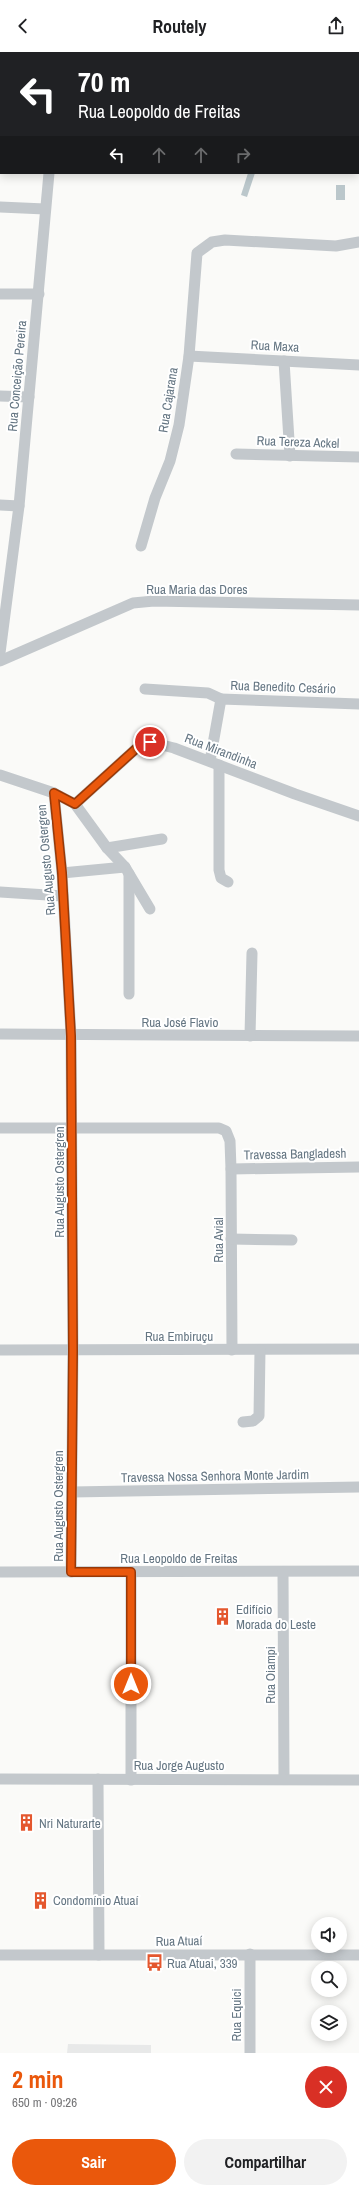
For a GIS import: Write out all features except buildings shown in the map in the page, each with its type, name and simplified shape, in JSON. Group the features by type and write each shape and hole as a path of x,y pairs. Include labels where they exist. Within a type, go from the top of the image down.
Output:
{"street":[{"name":"Rua Conceição Pereira","path":"0,653 19,506 49,174"},
{"path":"0,207 45,209"},
{"name":"Rua Cajarana","path":"141,546 155,498 176,441 189,356 197,253 212,242 225,240 336,246 359,242"},
{"path":"0,294 39,294"},
{"name":"Rua Maxa","path":"189,356 359,365"},
{"path":"284,361 290,456"},
{"path":"0,396 29,397"},
{"name":"Rua Tereza Ackel","path":"236,454 359,457"},
{"path":"0,505 19,506"},
{"name":"Rua Maria das Dores","path":"0,661 133,603 154,601 359,605"},
{"path":"145,689 208,693 221,699"},
{"name":"Rua Benedito Cesário","path":"228,882 221,878 219,870 214,763 221,699 359,704"},
{"name":"Rua Mirandinha","path":"75,804 144,742 174,748 359,816"},
{"path":"0,775 54,793 75,804 107,848 127,870 150,908"},
{"name":"Rua Augusto Ostergren","path":"54,793 62,873 71,1036 73,1128 71,1572"},
{"path":"107,848 162,839"},
{"path":"62,873 127,870"},
{"path":"127,870 130,994"},
{"path":"0,892 63,896"},
{"path":"250,1036 252,952"},
{"name":"Rua José Flavio","path":"0,1034 71,1036 359,1036"},
{"path":"0,1128 73,1128"},
{"name":"Rua Avial","path":"73,1128 219,1128 226,1131 230,1141 231,1169 232,1350"},
{"name":"Travessa Bangladesh","path":"231,1169 359,1167"},
{"path":"232,1239 292,1240"},
{"name":"Rua Embiruçu","path":"0,1350 73,1351 359,1349"},
{"path":"243,1422 253,1421 258,1416 260,1350"},
{"name":"Travessa Nossa Senhora Monte Jardim","path":"72,1492 359,1487"},
{"name":"Rua Leopoldo de Freitas","path":"0,1572 359,1571"},
{"path":"131,1572 131,1780"},
{"name":"Rua Oiampi","path":"284,1572 284,1779"},
{"name":"Rua Jorge Augusto","path":"0,1779 359,1780"},
{"path":"98,1780 99,1955"},
{"name":"Rua Equici","path":"250,1954 250,2053"},
{"name":"Rua Atuaí","path":"0,1955 359,1955"}],"shaded area":[{"path":"248,174 255,174 247,197 241,195"},
{"path":"336,185 345,185 345,200 336,200"},
{"path":"68,2044 151,2045 151,2053 67,2053"}],"place":[{"name":"Edifício Morada do Leste","path":"223,1616"},
{"name":"Nri Naturarte","path":"26,1823"},
{"name":"Condomínio Atuaí","path":"40,1900"},
{"name":"Rua Atuai, 339","path":"154,1963"}],"route":[{"path":"131,1684 131,1572 71,1572 73,1351 73,1128 71,1036 62,873 54,793 75,804 139,746 144,742 150,742"}]}
